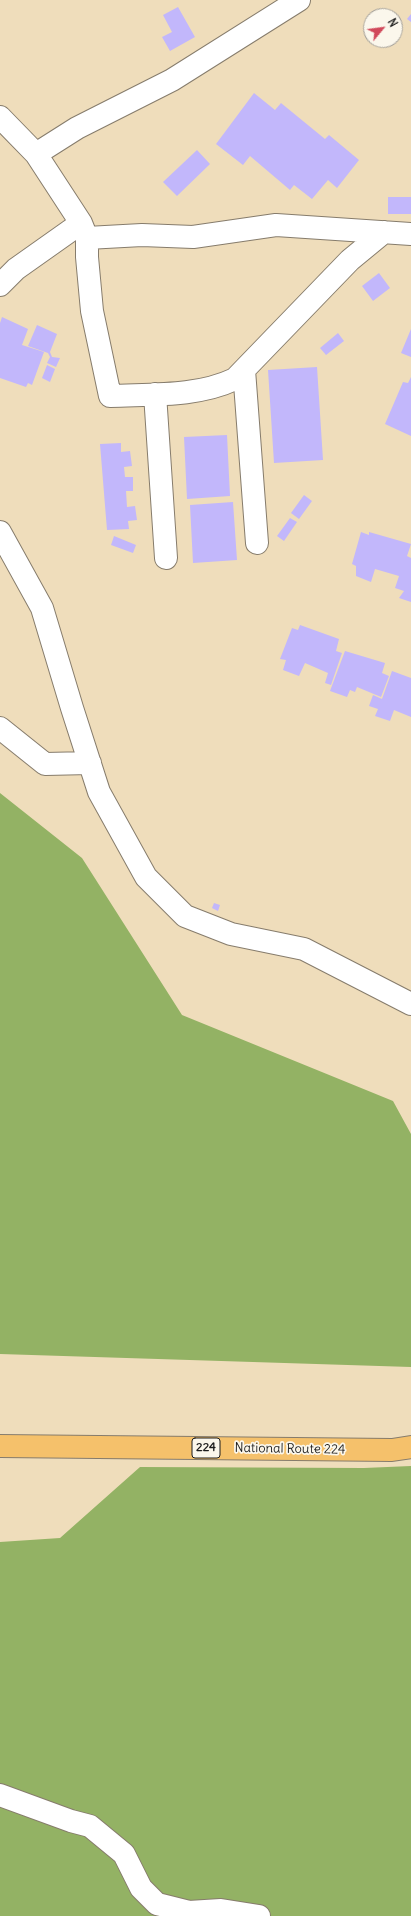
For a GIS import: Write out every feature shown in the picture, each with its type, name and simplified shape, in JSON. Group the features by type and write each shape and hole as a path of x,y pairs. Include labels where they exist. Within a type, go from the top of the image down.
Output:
{"highway":[{"name":"National Route 224","path":"0,1446 384,1450 411,1447"}],"street":[{"path":"36,154 77,128 172,80 299,0"},
{"path":"0,117 36,154 84,230 92,311 110,396 177,394 219,387 235,379 350,260 384,232"},
{"path":"0,285 16,269 84,230 142,235 193,237 276,225 411,234"},
{"path":"244,370 257,543"},
{"path":"155,394 166,558"},
{"path":"0,532 42,608 99,792 146,877 186,916 231,934 304,949 411,1004"},
{"path":"0,728 46,764 90,763"},
{"path":"0,1795 71,1821 90,1826 124,1854 141,1888 157,1904 189,1912 220,1910 259,1916"}],"green space":[{"path":"0,793 82,858 182,1015 393,1101 411,1134 411,1367 0,1354"},
{"path":"411,1466 411,1916 0,1916 0,1542 60,1538 140,1467 364,1468"}],"building":[{"path":"178,7 195,37 170,51 162,37 172,32 163,15"},
{"path":"411,14 411,22 407,19"},
{"path":"254,93 275,110 281,103 325,139 329,135 359,160 337,188 328,180 312,199 294,185 290,190 250,156 243,165 216,144"},
{"path":"197,150 210,164 177,196 163,182"},
{"path":"388,197 411,197 411,214 388,214"},
{"path":"379,273 390,288 373,301 362,286"},
{"path":"2,317 28,329 22,345 44,352 32,385 28,383 26,387 0,378 0,323"},
{"path":"37,325 57,334 50,352 52,357 60,358 56,367 47,363 50,357 48,353 28,346"},
{"path":"411,329 411,357 401,353"},
{"path":"338,333 344,341 326,355 320,348"},
{"path":"47,365 55,369 50,382 42,378"},
{"path":"317,367 323,460 274,463 268,370"},
{"path":"411,377 411,436 385,424 403,382 408,383"},
{"path":"227,435 230,496 187,499 184,437"},
{"path":"121,443 121,452 130,451 132,466 124,467 125,477 133,477 133,491 126,491 127,507 135,506 137,520 128,521 129,529 107,530 100,444"},
{"path":"304,495 312,501 299,519 291,513"},
{"path":"233,502 237,560 193,563 190,505"},
{"path":"290,518 297,522 284,541 277,536"},
{"path":"361,532 369,535 369,532 411,544 407,556 411,558 411,602 399,598 404,591 395,588 399,576 375,569 371,582 356,576 356,566 352,564"},
{"path":"114,536 136,545 133,553 111,545"},
{"path":"300,625 339,639 336,651 342,653 331,685 325,683 328,673 305,663 299,676 283,670 286,660 280,659 292,628 298,630"},
{"path":"345,651 385,663 382,673 389,676 381,697 357,687 355,692 350,690 347,697 330,691"},
{"path":"392,671 411,678 411,717 394,710 390,721 375,716 378,709 369,706 373,695 382,699"},
{"path":"214,903 220,905 218,911 212,908"}]}
